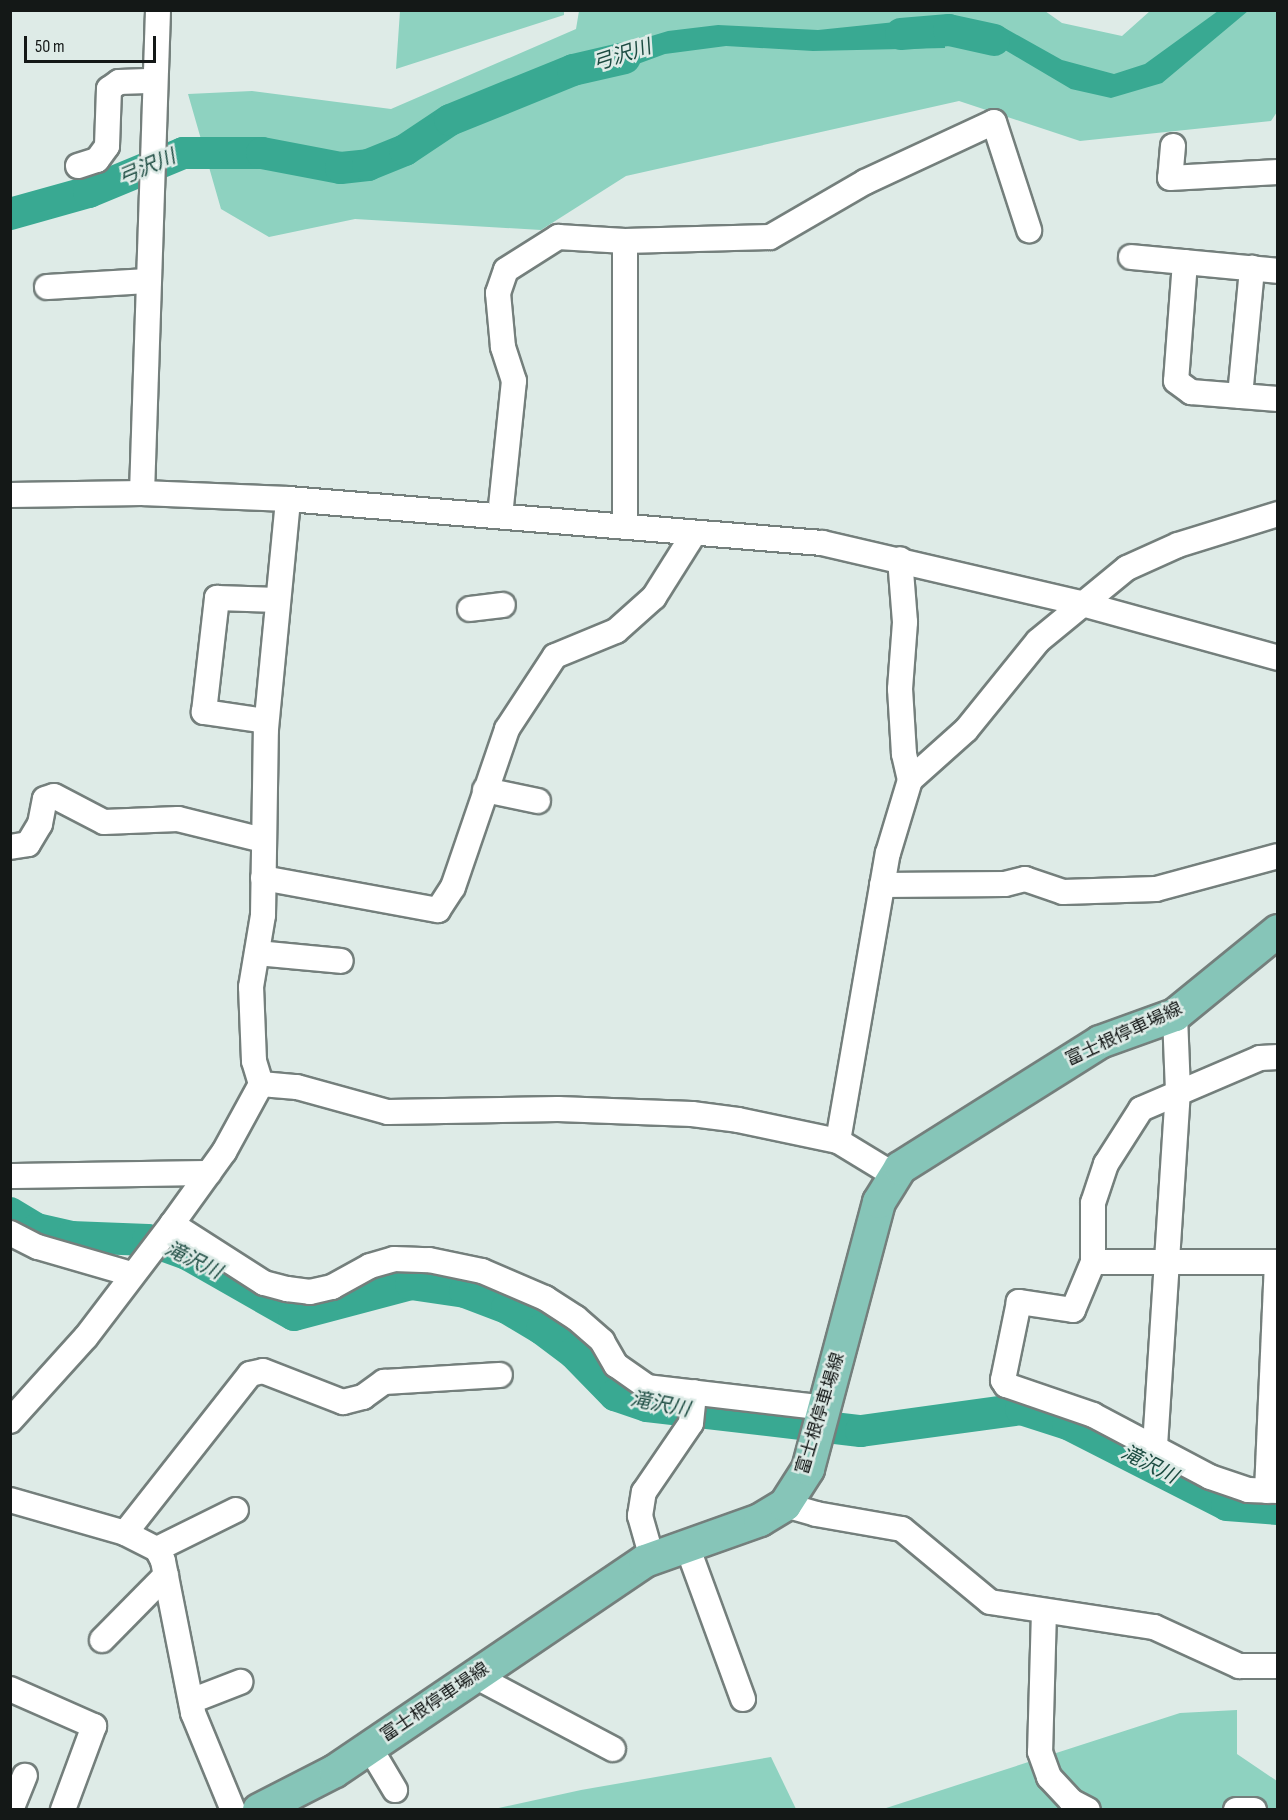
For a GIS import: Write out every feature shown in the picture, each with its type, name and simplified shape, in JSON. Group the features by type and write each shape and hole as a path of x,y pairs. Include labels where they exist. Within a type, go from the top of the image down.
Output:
{"main road":[{"name":"富士根停車場線","path":"260,1809 303,1790 370,1748 652,1558 760,1520 785,1505 808,1469 879,1202 894,1175 943,1140 1100,1042 1175,1015 1278,931"}],"street":[{"path":"142,494 158,10"},
{"path":"78,166 97,159 107,146 110,89 119,82 155,81"},
{"path":"500,516 514,381 503,347 498,293 506,270 558,237 625,241 770,237 865,182 994,122 1029,230"},
{"path":"1173,146 1170,178 1278,172"},
{"path":"625,241 625,528"},
{"path":"1131,257 1278,271"},
{"path":"1185,262 1176,381 1191,392 1278,399"},
{"path":"1240,396 1252,268"},
{"path":"47,287 148,281"},
{"path":"10,495 142,494 288,499 500,516 693,535 822,543 900,559 1079,603 1278,658"},
{"path":"10,1421 86,1337 170,1228 209,1173 261,1084 254,1061 252,987 263,878 266,721 288,499"},
{"path":"910,780 966,730 1001,682 1079,603 1137,563 1178,544 1278,514"},
{"path":"263,878 438,910 453,887 507,729 555,656 616,631 654,597 693,535"},
{"path":"838,1141 882,885 910,780 904,754 900,689 905,622 900,559"},
{"path":"266,721 204,712 217,598 278,600"},
{"path":"470,609 503,605"},
{"path":"485,790 538,801"},
{"path":"10,847 28,844 40,824 45,799 54,796 104,822 178,819 263,840"},
{"path":"882,885 1005,884 1025,879 1063,892 1156,890 1278,856"},
{"path":"257,952 341,961"},
{"path":"1155,1446 1164,1260 1178,1091 1175,1015"},
{"path":"1093,1262 1164,1260 1277,1262 1272,1491 1248,1491 1210,1477 1093,1415 1006,1385 1003,1380 1018,1302 1073,1310 1093,1262 1093,1203 1106,1164 1141,1109 1178,1091 1260,1058 1278,1057"},
{"path":"261,1084 297,1087 388,1112 558,1109 692,1114 783,1127 838,1141 894,1175"},
{"path":"10,1176 209,1173"},
{"path":"170,1228 264,1283 286,1289 310,1292 332,1287 370,1266 394,1259 429,1260 482,1271 545,1298 576,1318 602,1341 616,1365 647,1387 825,1408"},
{"path":"10,1233 38,1247 137,1268"},
{"path":"125,1533 250,1374 263,1371 343,1402 363,1396 384,1382 500,1375"},
{"path":"652,1558 640,1516 644,1492 691,1423 694,1392"},
{"path":"10,1500 125,1533 156,1549 166,1575 191,1701 203,1742 233,1809"},
{"path":"785,1505 816,1514 902,1529 990,1602 1154,1627 1239,1666 1278,1666"},
{"path":"156,1549 236,1510"},
{"path":"687,1546 743,1699"},
{"path":"102,1640 166,1575"},
{"path":"1044,1611 1040,1752 1050,1777 1071,1801 1088,1809"},
{"path":"475,1676 613,1749"},
{"path":"191,1701 240,1682"},
{"path":"10,1689 94,1726 63,1809"},
{"path":"370,1748 395,1790"},
{"path":"11,1809 25,1776"},
{"path":"1236,1809 1254,1809"}],"shaded area":[{"path":"400,10 564,11 564,15 396,69"},
{"path":"579,11 1045,11 1062,23 1122,36 1150,11 1277,11 1277,112 1271,121 1080,141 959,101 626,176 541,230 355,219 269,237 221,209 188,94 252,91 391,109 576,29"},
{"path":"1237,1710 1237,1754 1277,1781 1277,1809 880,1810 1180,1713"},
{"path":"771,1757 796,1809 494,1809 581,1790"}],"water":[{"path":"1218,11 1248,11 1162,83 1111,98 1071,89 1005,50 954,43 951,20 1003,27 1062,60 1114,74 1145,64"},
{"path":"944,17 945,48 813,51 726,46 665,54 586,83 582,57 668,31 718,25 818,30"}],"waterway":[{"name":"弓沢川","path":"901,34 949,30 994,40"},
{"name":"弓沢川","path":"10,214 89,192 183,153 262,153 341,168 368,165 405,150 450,120 573,70 625,58"},
{"name":"滝沢川","path":"10,1213 37,1229 71,1237 148,1240 187,1254 294,1315 411,1284 465,1292 507,1308 542,1329 574,1353 615,1395 647,1406 861,1431 1021,1409 1068,1424 1227,1505 1278,1509"}]}
